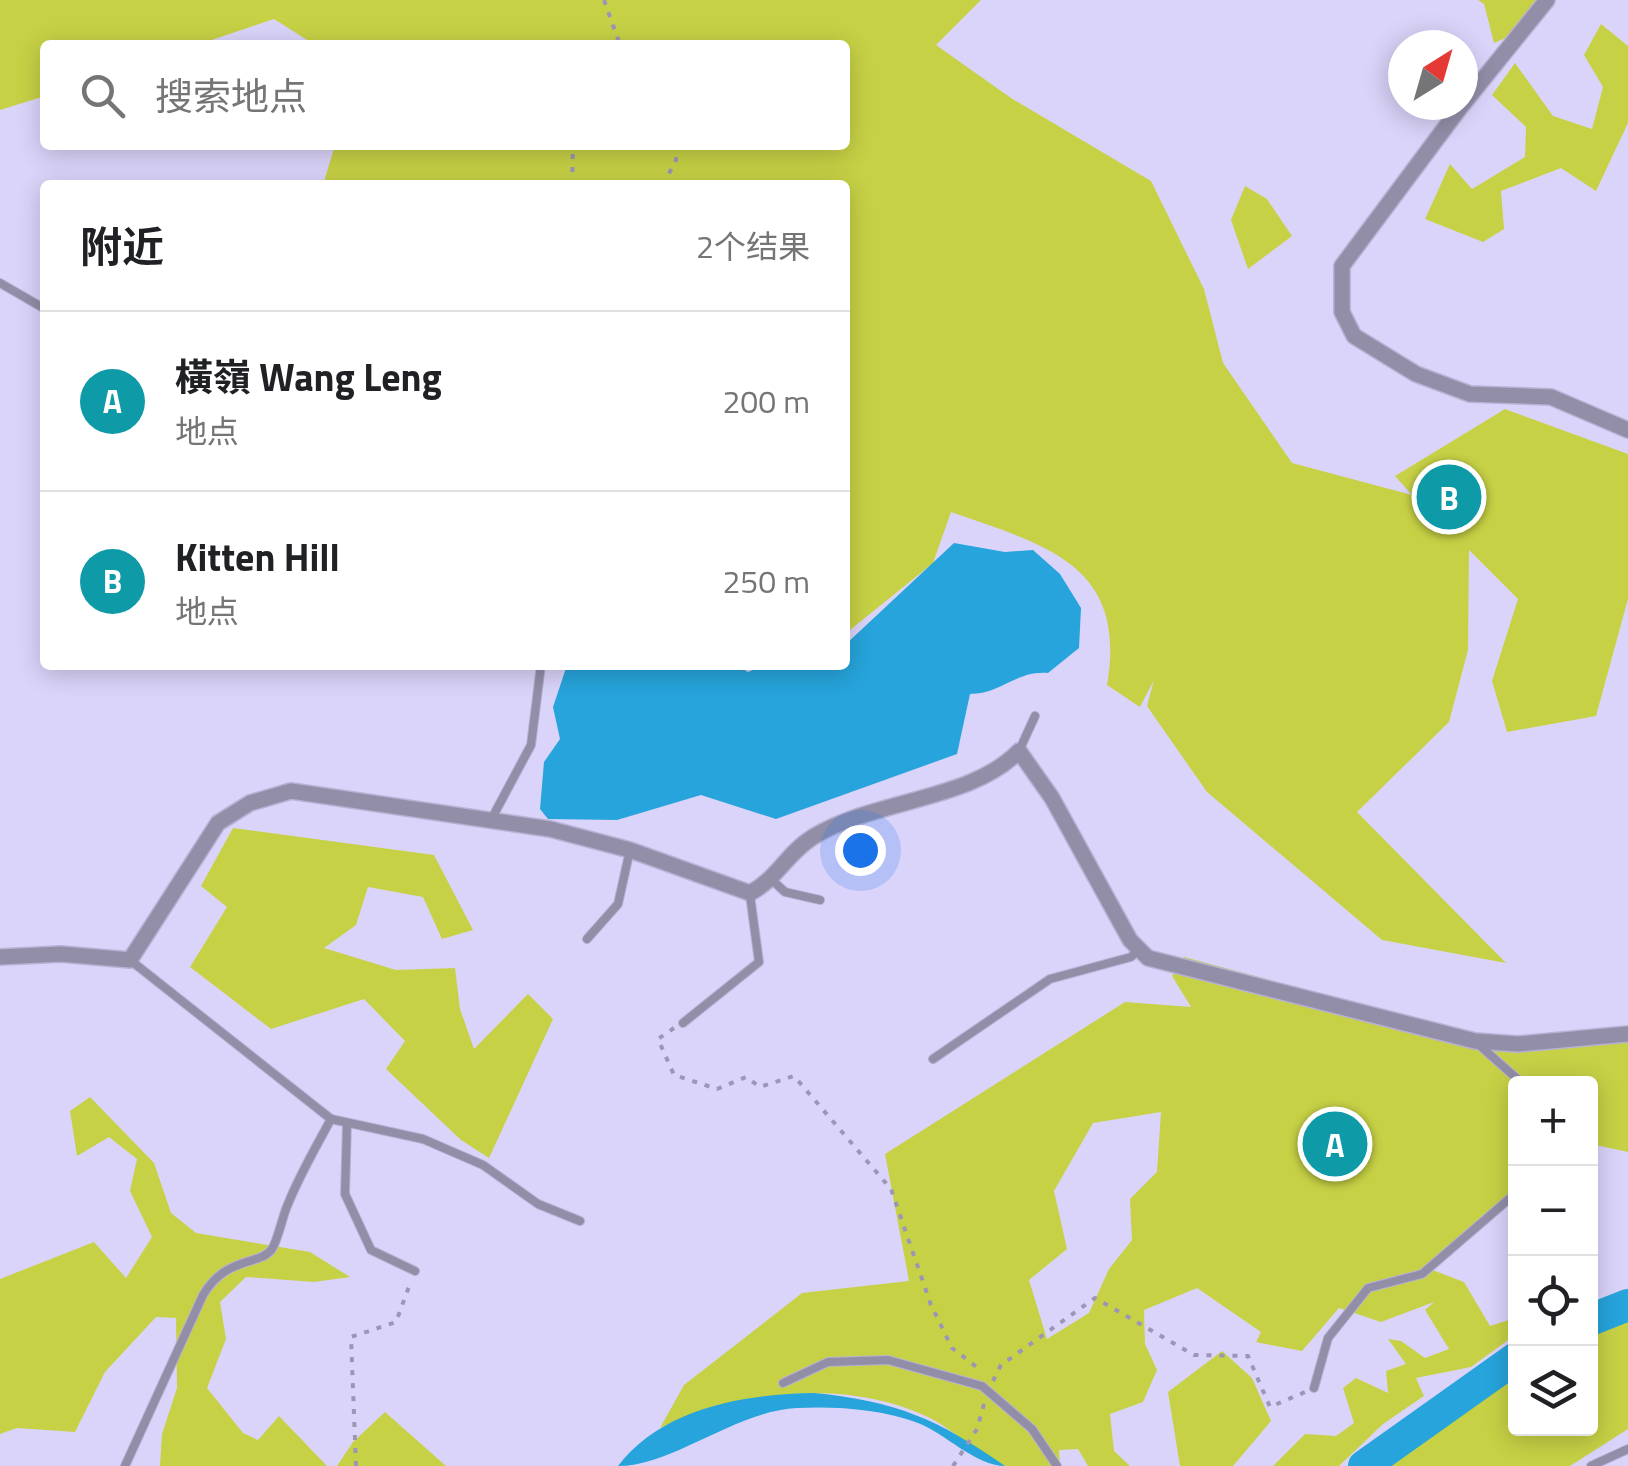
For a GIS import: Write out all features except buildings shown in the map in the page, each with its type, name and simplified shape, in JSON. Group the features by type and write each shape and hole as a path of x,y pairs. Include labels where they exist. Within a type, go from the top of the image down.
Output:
{"street":[{"path":"1478,85 1547,0"},
{"path":"1451,120 1342,266 1342,312 1354,336 1416,374 1470,394 1552,398 1628,430"},
{"path":"0,956 61,954 130,960 218,824 250,803 291,790 550,830 630,850 750,893 773,882 811,838 868,810 956,786 1003,768 1019,750 1052,798 1138,950 1148,958 1475,1041 1518,1044 1628,1034"}],"lane":[{"path":"0,284 40,306"},
{"path":"491,820 532,745 540,670"},
{"path":"1019,750 1034,716"},
{"path":"587,939 615,909 630,850"},
{"path":"773,882 786,892 820,900"},
{"path":"683,1023 759,962 750,893"},
{"path":"933,1059 1050,980 1132,957 1138,950"},
{"path":"130,960 332,1118 423,1138 483,1165 538,1204 580,1221"},
{"path":"1475,1041 1515,1076"},
{"path":"125,1466 202,1295 214,1276 271,1250 299,1176 332,1118"},
{"path":"347,1123 345,1194 364,1236 371,1250 415,1271"},
{"path":"1314,1388 1328,1338 1368,1288 1422,1274 1508,1200"},
{"path":"782,1383 828,1362 888,1360 989,1390 1032,1430 1058,1466"},
{"path":"1591,1466 1628,1450"}],"path":[{"path":"604,0 618,40"},
{"path":"572,180 573,150"},
{"path":"666,180 677,150"},
{"path":"683,1023 658,1039 674,1076 717,1088 746,1078 760,1087 794,1076 892,1189 932,1305 952,1348 994,1380"},
{"path":"356,1466 351,1337 396,1322 415,1271"},
{"path":"953,1466 978,1430 989,1390 1001,1366 1095,1298 1194,1355 1248,1356 1270,1407 1314,1388"}],"green space":[{"path":"0,0 981,0 936,45 1011,98 1151,181 1204,289 1223,363 1292,463 1412,495 1395,476 1505,409 1628,454 1628,599 1596,716 1507,732 1492,681 1518,599 1469,550 1468,650 1449,722 1357,812 1506,963 1382,940 1207,792 1147,706 1154,680 1140,707 1107,685 1110,644 1105,612 1092,586 1047,549 951,512 933,563 850,630 850,180 324,180 334,150 850,150 850,40 307,40 274,19 212,40 40,40 40,98 0,110"},
{"path":"1478,0 1547,0 1522,31 1494,43 1484,4"},
{"path":"1601,24 1628,46 1628,123 1596,191 1561,168 1501,191 1504,229 1483,242 1425,219 1450,164 1472,189 1525,157 1526,127 1492,95 1515,63 1553,116 1592,129 1603,87 1584,55"},
{"path":"1245,186 1267,199 1292,236 1248,269 1231,220"},
{"path":"233,828 434,855 473,930 442,939 423,897 368,887 356,925 324,948 396,970 455,968 460,1009 474,1049 528,994 553,1019 489,1158 461,1140 386,1069 405,1041 364,999 271,1029 190,967 227,907 201,886"},
{"path":"1184,957 1506,1043 1628,1028 1628,1152 1598,1146 1598,1076 1508,1076 1508,1199 1430,1269 1464,1282 1490,1326 1508,1320 1508,1340 1471,1367 1416,1378 1424,1396 1383,1424 1339,1466 1273,1466 1305,1434 1336,1436 1354,1423 1343,1388 1356,1378 1388,1393 1386,1371 1406,1364 1388,1339 1401,1341 1425,1358 1449,1349 1425,1310 1434,1302 1381,1322 1339,1308 1302,1351 1256,1342 1261,1332 1197,1288 1144,1310 1145,1344 1157,1370 1143,1402 1110,1414 1114,1451 1130,1466 1088,1466 1078,1449 1059,1450 1060,1466 1006,1466 928,1417 896,1405 828,1393 758,1398 724,1405 660,1428 684,1385 802,1293 909,1281 885,1154 1125,1002 1191,1007 1172,976","holes":["1161,1112 1157,1172 1130,1199 1132,1240 1109,1269 1089,1313 1047,1339 1029,1280 1067,1249 1054,1191 1093,1123"]},
{"path":"90,1097 154,1163 171,1213 196,1233 310,1252 350,1277 314,1282 246,1277 220,1302 226,1339 207,1388 243,1433 258,1440 279,1416 327,1466 160,1466 162,1434 177,1388 176,1318 156,1317 105,1372 75,1432 17,1428 0,1434 0,1279 94,1242 126,1278 152,1237 130,1191 137,1159 109,1137 77,1156 70,1111"},
{"path":"1628,1305 1628,1429 1570,1466 1364,1466 1508,1363 1508,1436 1598,1436 1598,1317"},
{"path":"1222,1351 1252,1378 1271,1421 1233,1466 1180,1466 1168,1392"},
{"path":"385,1412 446,1466 337,1466 353,1442"}],"water":[{"path":"954,543 1005,552 1033,550 1060,574 1081,608 1079,648 1048,673 1027,675 970,694 957,754 776,819 701,795 617,820 548,819 540,809 544,762 560,739 553,707 565,670 850,670 850,640"},
{"path":"814,1393 869,1401 915,1415 937,1424 1005,1466 983,1461 929,1428 904,1418 812,1407 774,1411 660,1457 618,1466 657,1430 706,1408 760,1397"}],"waterway":[{"path":"1598,1317 1628,1305"},
{"path":"1364,1466 1508,1364"}],"place":[{"name":"Kitten Hill","path":"1449,497"},
{"name":"橫嶺 Wang Leng","path":"1335,1144"}]}
